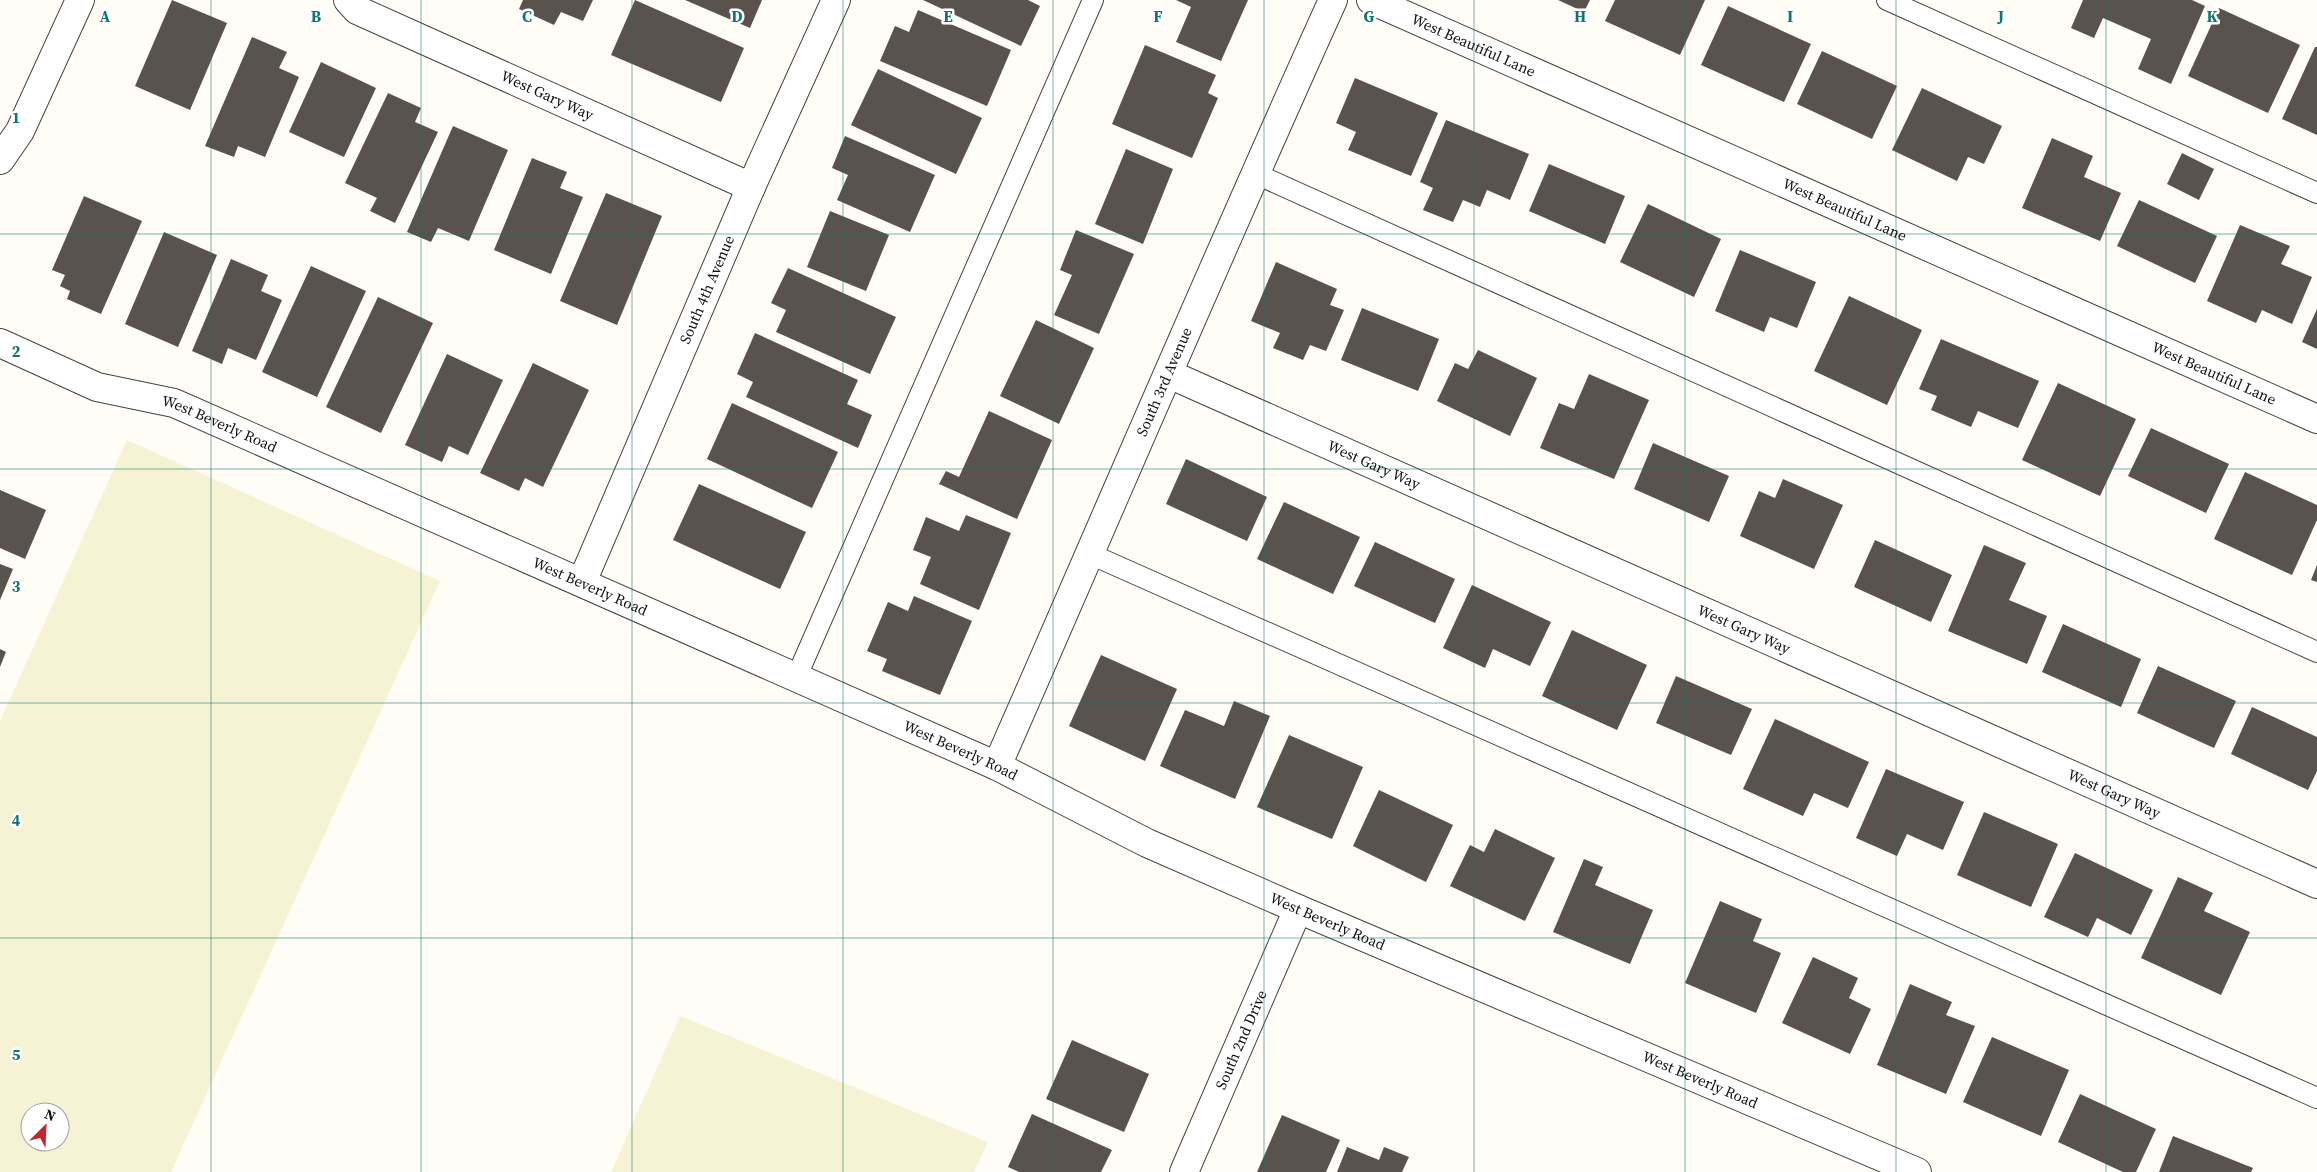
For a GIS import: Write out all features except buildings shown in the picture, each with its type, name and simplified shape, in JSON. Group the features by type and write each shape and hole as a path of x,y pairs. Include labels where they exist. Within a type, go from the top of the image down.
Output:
{"street":[{"path":"0,160 10,126 80,0"},
{"name":"West Gary Way","path":"348,0 357,10 751,187"},
{"name":"South 4th Avenue","path":"582,582 751,187 836,0"},
{"name":"South 3rd Avenue","path":"997,766 1169,374 1254,173 1333,0"},
{"name":"West Beautiful Lane","path":"1371,0 2317,419"},
{"name":"West Beverly Road","path":"0,343 98,387 174,403 997,766 1147,843 1298,910 1917,1172"},
{"name":"West Gary Way","path":"1169,374 2317,884"},
{"name":"South 2nd Drive","path":"1184,1172 1298,910"}],"lane":[{"path":"796,678 1093,0"},
{"path":"1887,0 2317,193"},
{"path":"1254,173 2317,652"},
{"path":"1090,554 2317,1098"}],"shaded area":[{"path":"127,440 440,581 171,1172 0,1172 0,721"},
{"path":"680,1016 988,1142 974,1172 611,1172"}]}
